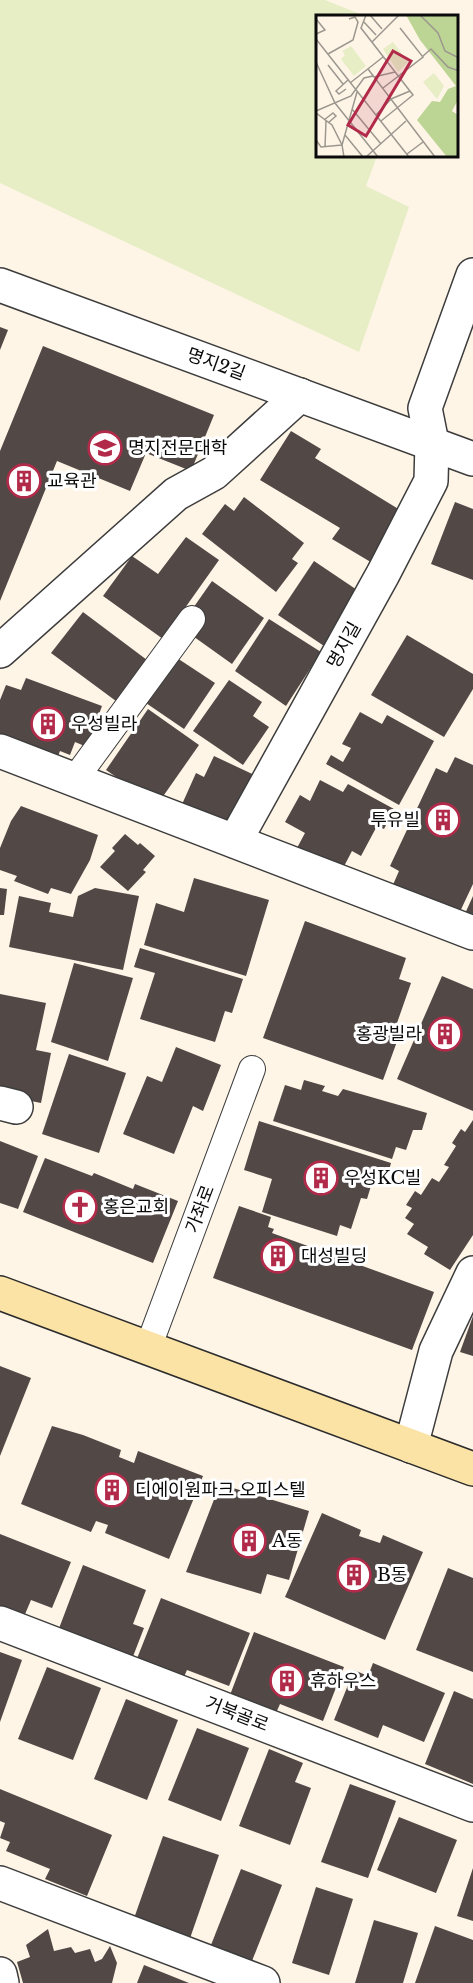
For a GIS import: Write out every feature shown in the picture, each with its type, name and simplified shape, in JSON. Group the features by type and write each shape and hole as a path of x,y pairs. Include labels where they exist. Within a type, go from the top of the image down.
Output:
{"main road":[{"path":"0,1293 473,1469"}],"street":[{"path":"432,443 425,408 473,276"},
{"name":"명지2길","path":"0,285 473,459"},
{"path":"0,651 176,494 214,472 300,395"},
{"name":"명지길","path":"235,841 383,574 431,481 432,443"},
{"path":"0,751 473,933"},
{"path":"411,1446 436,1351 473,1273"},
{"name":"거북골로","path":"0,1623 473,1805"},
{"path":"0,1883 263,1983"},
{"path":"0,1974 2,1983"}],"lane":[{"path":"75,779 192,619"},
{"name":"가좌로","path":"148,1348 252,1070"}],"green space":[{"path":"0,0 325,0 362,15 316,15 316,158 376,158 366,186 409,207 359,352 0,183"}],"building":[{"path":"0,327 8,330 0,350"},
{"name":"교육관","path":"43,346 214,415 191,471 146,453 130,491 57,461 0,601 0,451"},
{"path":"291,431 321,449 315,458 405,513 374,564 332,539 340,528 260,480"},
{"path":"244,497 304,543 292,559 298,563 276,592 202,534 225,504 234,511"},
{"path":"455,502 473,509 473,580 431,564"},
{"path":"186,537 219,560 163,639 103,596 132,556 158,574"},
{"path":"314,561 366,596 330,650 278,615"},
{"path":"212,581 264,618 232,664 190,634 191,611"},
{"path":"83,612 151,663 120,704 51,653"},
{"path":"269,619 321,652 286,706 235,671"},
{"path":"407,635 473,674 473,689 444,737 371,695"},
{"path":"174,656 215,683 184,729 143,701"},
{"name":"우성빌라","path":"26,678 102,706 87,747 75,742 70,755 60,751 55,764 0,744 0,700 6,685 21,690"},
{"path":"229,680 262,702 253,716 269,727 243,765 193,731"},
{"path":"148,709 199,745 157,805 106,770"},
{"path":"360,712 382,724 387,715 434,741 399,805 326,764 331,755 343,762 351,748 342,744"},
{"path":"214,756 263,779 240,827 179,811 196,773 204,777"},
{"name":"투유빌","path":"455,757 473,765 473,884 457,918 392,887 399,871 390,866 436,768 447,773"},
{"path":"320,780 343,792 348,784 394,809 384,829 377,826 361,856 352,851 341,872 297,848 305,833 285,822 300,795 310,801"},
{"path":"21,806 98,835 90,860 71,894 51,888 48,894 14,881 17,876 0,870 0,848 11,821"},
{"path":"125,834 155,856 143,870 146,872 128,891 100,867 115,851 112,848"},
{"path":"194,878 269,900 246,976 144,945 156,903 184,912"},
{"path":"0,888 7,889 4,915 0,915"},
{"path":"95,888 139,896 123,970 9,947 19,896 51,903 49,912 73,917 78,896"},
{"path":"473,896 473,922 463,918"},
{"path":"305,921 406,958 399,979 411,983 397,1023 403,1025 383,1080 263,1038"},
{"path":"140,948 243,979 232,1013 225,1011 215,1042 140,1019 155,973 134,967"},
{"path":"74,963 133,978 108,1061 51,1042"},
{"name":"홍광빌라","path":"442,976 473,989 473,1111 397,1079"},
{"path":"0,994 46,1003 36,1050 51,1053 41,1103 16,1098 0,1088"},
{"path":"176,1047 221,1065 203,1111 193,1106 174,1154 123,1134 147,1076 162,1082"},
{"path":"69,1054 126,1073 99,1153 42,1134"},
{"path":"304,1080 325,1086 322,1091 338,1096 343,1089 427,1113 422,1130 413,1130 406,1150 396,1147 392,1159 273,1121 285,1085 301,1090"},
{"path":"473,1120 473,1235 450,1270 424,1254 428,1247 407,1234 414,1224 405,1218 412,1208 406,1205 415,1191 421,1195 432,1178 439,1182 449,1167 444,1165 456,1146 452,1143 461,1129 465,1132"},
{"name":"우성KC빌","path":"259,1121 391,1163 386,1181 374,1176 367,1199 361,1198 351,1229 340,1225 337,1236 262,1212 272,1179 244,1170"},
{"path":"0,1141 38,1156 18,1209 0,1203"},
{"path":"45,1158 92,1176 94,1173 133,1189 135,1184 178,1201 153,1263 23,1212"},
{"name":"대성빌딩","path":"239,1206 271,1217 268,1227 274,1229 272,1233 434,1292 412,1350 213,1278"},
{"path":"473,1316 473,1356 460,1352"},
{"path":"0,1366 31,1378 0,1456"},
{"name":"디에이원파크 오피스텔","path":"52,1426 121,1450 119,1457 134,1463 138,1451 203,1476 169,1559 105,1533 108,1525 96,1521 91,1532 21,1504"},
{"name":"A동","path":"220,1484 309,1511 289,1580 267,1574 261,1594 186,1572"},
{"name":"B동","path":"322,1513 361,1530 359,1536 380,1543 383,1535 423,1552 385,1640 285,1597"},
{"path":"0,1534 71,1562 52,1608 31,1600 23,1619 0,1608"},
{"path":"83,1565 146,1590 133,1624 144,1628 132,1659 58,1631"},
{"path":"448,1568 473,1578 473,1672 416,1650"},
{"path":"161,1598 250,1633 229,1686 187,1670 183,1679 136,1661"},
{"name":"휴하우스","path":"254,1632 344,1667 323,1721 280,1704 276,1713 230,1695"},
{"path":"0,1652 22,1660 0,1722"},
{"path":"373,1663 445,1693 424,1742 383,1725 378,1738 334,1720 354,1670 368,1676"},
{"path":"47,1667 101,1688 73,1760 18,1739"},
{"path":"454,1691 473,1699 473,1784 425,1764"},
{"path":"126,1699 178,1720 147,1800 94,1779"},
{"path":"197,1728 249,1748 221,1821 168,1800"},
{"path":"269,1749 303,1763 295,1782 311,1788 290,1845 239,1826"},
{"path":"350,1784 396,1801 368,1878 321,1862"},
{"path":"0,1789 112,1835 87,1896 45,1879 50,1869 6,1851 10,1842 0,1838 5,1823 0,1821"},
{"path":"399,1817 457,1840 436,1893 377,1870"},
{"path":"163,1836 219,1855 188,1944 132,1924"},
{"path":"473,1868 473,1921 457,1916"},
{"path":"241,1869 282,1885 250,1966 209,1950"},
{"path":"316,1887 353,1899 329,1975 292,1963"},
{"path":"374,1920 418,1933 403,1983 355,1983"},
{"path":"435,1926 473,1940 473,1983 415,1983"},
{"path":"48,1929 54,1951 71,1947 75,1953 90,1949 95,1962 102,1959 110,1946 117,1963 112,1983 23,1983 17,1962 30,1957 26,1945"},
{"path":"144,1965 189,1983 137,1983"}],"place":[{"name":"명지전문대학","path":"105,448"},
{"name":"교육관","path":"24,481"},
{"name":"우성빌라","path":"48,724"},
{"name":"투유빌","path":"443,820"},
{"name":"홍광빌라","path":"445,1034"},
{"name":"우성KC빌","path":"321,1178"},
{"name":"홍은교회","path":"80,1207"},
{"name":"대성빌딩","path":"278,1256"},
{"name":"디에이원파크 오피스텔","path":"112,1490"},
{"name":"A동","path":"249,1541"},
{"name":"B동","path":"354,1575"},
{"name":"휴하우스","path":"287,1681"}]}
